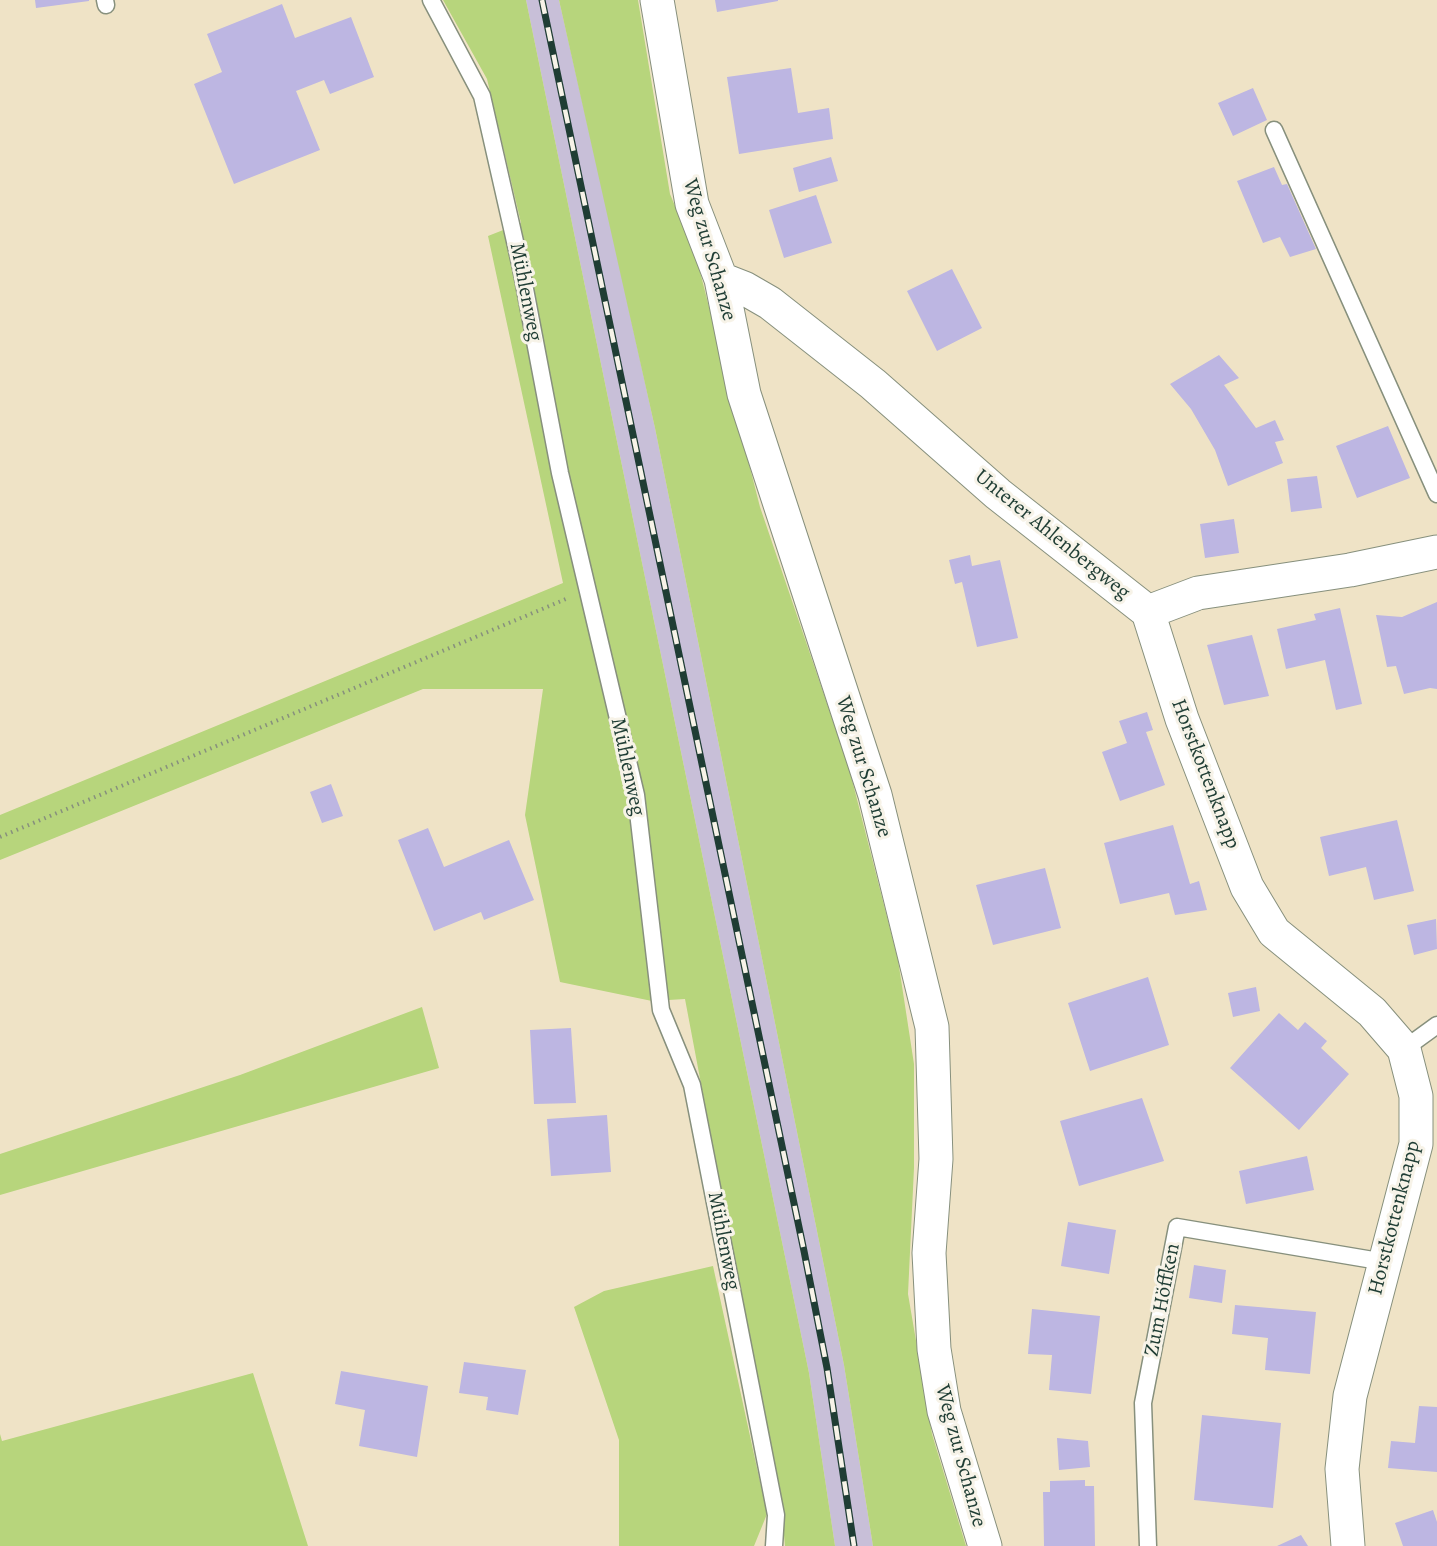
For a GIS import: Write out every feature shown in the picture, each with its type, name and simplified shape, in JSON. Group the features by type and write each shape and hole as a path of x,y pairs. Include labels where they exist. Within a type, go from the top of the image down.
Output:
{"street":[{"name":"Weg zur Schanze","path":"657,0 693,204 721,279 744,394 874,795 932,1027 936,1159 929,1253 934,1349 944,1411 985,1546"},
{"name":"Unterer Ahlenbergweg","path":"721,279 744,288 770,303 873,384 998,494 1148,612 1197,593 1350,570 1437,552"},
{"name":"Horstkottenknapp","path":"1148,612 1182,719 1243,876 1274,932 1372,1012 1404,1049 1416,1096 1416,1144 1350,1396 1342,1469 1348,1546"}],"lane":[{"name":"Mühlenweg","path":"431,0 482,96 521,268 560,473 636,795 661,1010 692,1085 776,1515 774,1546"},
{"path":"1274,130 1437,494"},
{"path":"1404,1049 1437,1025"},
{"name":"Zum Höffken","path":"1148,1546 1143,1403 1177,1227 1384,1262"}],"path":[{"path":"0,837 587,591"}],"shaded area":[{"path":"526,0 559,0 609,219 655,428 844,1365 873,1546 835,1546 809,1373"}],"green space":[{"path":"443,0 526,0 809,1373 835,1546 785,1546 782,1513 685,999 652,1001 560,982 525,815 543,689 423,689 0,860 0,815 563,583 488,236 521,223 487,79"},
{"path":"559,0 638,0 670,194 696,256 760,507 849,768 898,960 914,1064 914,1168 908,1294 932,1434 966,1546 873,1546 844,1365 655,428"},
{"path":"422,1007 439,1068 0,1195 0,1154 240,1075"},
{"path":"713,1266 767,1514 754,1546 619,1546 619,1440 574,1307 604,1291"},
{"path":"253,1373 308,1546 0,1546 0,1434 2,1441"}],"building":[{"path":"35,0 89,0 89,1 36,8"},
{"path":"715,0 778,0 778,1 717,12"},
{"path":"282,4 295,38 351,17 374,77 330,94 324,80 296,91 320,150 234,184 194,84 222,72 207,34"},
{"path":"791,68 798,113 829,108 833,139 739,154 727,77"},
{"path":"1253,88 1267,120 1233,136 1218,103"},
{"path":"831,157 838,181 799,192 793,168"},
{"path":"1274,167 1282,185 1287,184 1316,249 1290,257 1280,237 1263,243 1237,181"},
{"path":"816,195 832,243 784,258 769,210"},
{"path":"952,269 982,328 937,351 907,291"},
{"path":"1219,355 1239,378 1224,385 1256,428 1275,420 1284,440 1275,442 1283,463 1228,486 1215,450 1191,409 1170,384"},
{"path":"1388,426 1410,478 1357,498 1336,446"},
{"path":"1317,476 1322,508 1291,512 1287,479"},
{"path":"1234,519 1239,553 1205,558 1200,524"},
{"path":"970,555 972,566 1000,560 1018,638 977,647 962,582 955,584 949,560"},
{"path":"1437,602 1437,689 1430,688 1404,694 1396,666 1387,667 1376,615 1402,617"},
{"path":"1340,608 1362,704 1336,710 1325,660 1286,669 1277,629 1316,620 1314,614"},
{"path":"1252,635 1269,696 1224,705 1207,645"},
{"path":"1147,712 1153,730 1146,732 1165,785 1120,801 1102,752 1127,743 1119,721"},
{"path":"331,784 343,816 322,823 310,792"},
{"path":"1397,820 1414,891 1374,900 1366,867 1329,876 1320,837"},
{"path":"1173,825 1190,884 1199,881 1207,910 1175,915 1169,893 1120,904 1104,843"},
{"path":"428,828 444,867 509,840 534,900 484,920 481,912 434,931 398,840"},
{"path":"1045,868 1061,928 993,945 976,885"},
{"path":"1436,919 1437,949 1414,955 1407,925"},
{"path":"1148,977 1169,1045 1090,1071 1068,1003"},
{"path":"1256,987 1260,1011 1233,1017 1228,993"},
{"path":"1279,1013 1298,1030 1305,1022 1327,1041 1321,1048 1349,1074 1299,1130 1230,1068"},
{"path":"571,1028 576,1103 534,1104 530,1030"},
{"path":"1142,1098 1164,1161 1079,1186 1060,1121"},
{"path":"607,1115 611,1172 551,1176 547,1119"},
{"path":"1307,1156 1314,1190 1246,1204 1239,1171"},
{"path":"1068,1222 1116,1230 1109,1274 1061,1266"},
{"path":"1194,1265 1226,1270 1222,1303 1189,1298"},
{"path":"1235,1305 1316,1312 1310,1374 1265,1370 1268,1338 1232,1334"},
{"path":"1032,1309 1100,1316 1091,1394 1049,1390 1052,1355 1028,1354"},
{"path":"464,1362 526,1370 518,1415 486,1410 488,1397 459,1393"},
{"path":"341,1371 428,1386 417,1457 359,1446 365,1410 335,1404"},
{"path":"1419,1406 1437,1407 1437,1472 1388,1468 1391,1441 1415,1443"},
{"path":"1202,1415 1281,1423 1273,1508 1194,1500"},
{"path":"1057,1438 1088,1441 1090,1467 1059,1470"},
{"path":"1085,1480 1085,1486 1094,1486 1095,1546 1044,1546 1043,1492 1050,1492 1050,1481"},
{"path":"1433,1510 1437,1522 1437,1546 1403,1546 1395,1523"},
{"path":"1301,1535 1308,1546 1277,1546"}],"railway":[{"path":"542,0 804,1251 827,1368 854,1546"}]}
